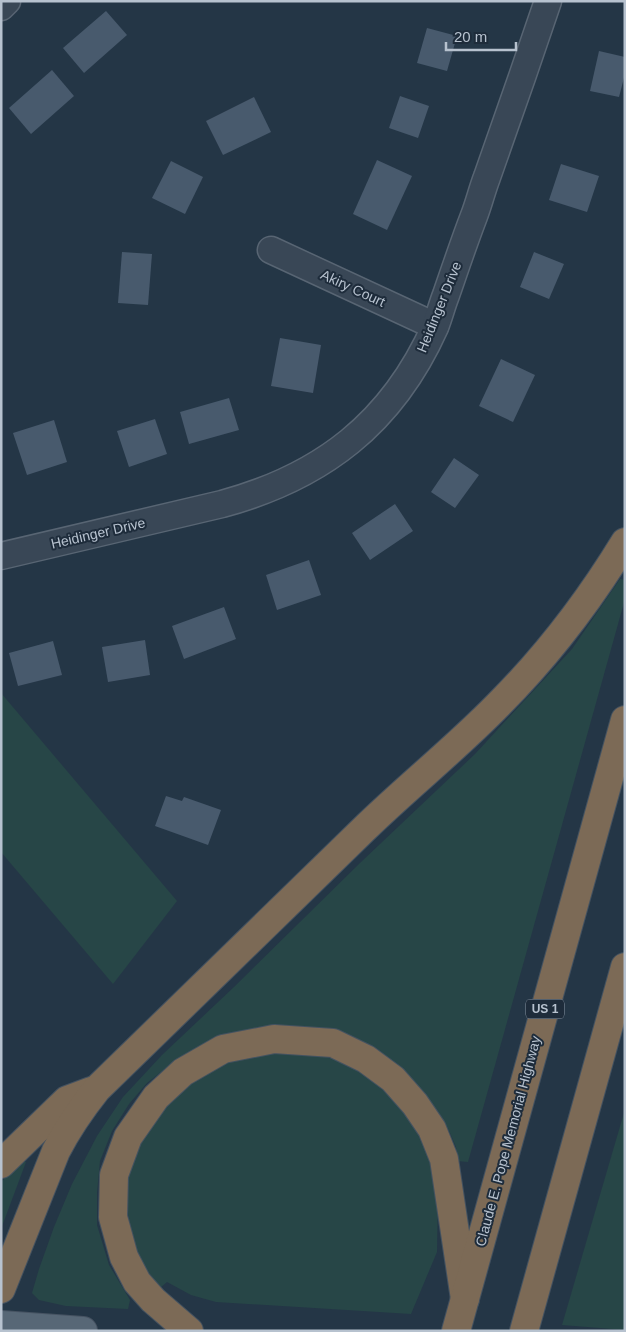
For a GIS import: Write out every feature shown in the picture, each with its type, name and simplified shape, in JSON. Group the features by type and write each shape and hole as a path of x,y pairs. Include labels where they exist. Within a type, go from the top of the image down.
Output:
{"highway":[{"path":"1,1289 56,1151 67,1129 97,1089 365,828 499,705 564,631 606,574 625,542"},
{"name":"Claude E. Pope Memorial Highway","path":"456,1331 625,720"},
{"path":"524,1331 625,967"},
{"path":"189,1331 143,1288 124,1257 113,1217 114,1175 128,1137 156,1097 184,1072 223,1049 274,1039 333,1043 366,1059 393,1079 415,1104 432,1129 444,1159 465,1299"},
{"path":"1,1164 67,1100 97,1089"}],"main road":[{"path":"1,1326 83,1331"}],"street":[{"path":"1,7 7,1"},
{"name":"Heidinger Drive","path":"1,556 244,498 290,480 323,462 348,443 386,407 417,364 435,326 548,1"},
{"name":"Akiry Court","path":"271,250 435,326"}],"green space":[{"path":"620,579 625,580 625,599 468,1162 457,1161 456,1147 450,1133 422,1090 390,1060 355,1042 307,1027 260,1028 209,1042 170,1065 147,1083 129,1104 112,1131 100,1161 97,1225 109,1265 130,1300 128,1309 66,1306 39,1300 32,1293 54,1227 72,1184 97,1136 123,1097 162,1055 475,754 572,649"},
{"path":"1,693 177,901 113,984 1,852"},
{"path":"274,1051 312,1052 343,1062 380,1085 405,1110 428,1146 438,1192 437,1252 411,1314 216,1302 191,1295 167,1282 160,1288 143,1265 134,1245 125,1188 133,1155 150,1123 171,1097 199,1075 234,1058"},
{"path":"625,1110 625,1330 562,1325 621,1123"},
{"path":"21,1162 26,1162 1,1229 1,1182"}],"building":[{"path":"106,11 127,35 84,73 63,48"},
{"path":"427,28 457,36 447,71 417,63"},
{"path":"599,51 625,57 625,74 619,97 590,91"},
{"path":"52,70 74,96 31,134 9,108"},
{"path":"400,96 429,106 418,138 389,128"},
{"path":"254,97 271,132 223,155 206,121"},
{"path":"377,160 412,176 387,230 353,214"},
{"path":"171,161 203,177 185,214 152,198"},
{"path":"561,164 599,176 587,212 549,200"},
{"path":"122,252 152,254 148,305 118,303"},
{"path":"534,252 564,264 549,299 520,287"},
{"path":"280,338 321,345 313,393 271,386"},
{"path":"501,359 535,375 513,422 479,406"},
{"path":"229,398 239,430 189,444 180,412"},
{"path":"155,419 167,454 129,467 117,431"},
{"path":"54,420 67,462 27,475 13,433"},
{"path":"454,458 479,475 455,508 431,492"},
{"path":"395,504 413,531 370,560 352,533"},
{"path":"309,560 321,595 277,610 266,575"},
{"path":"224,607 236,639 184,659 172,626"},
{"path":"145,640 150,675 108,682 102,647"},
{"path":"53,641 62,675 18,686 9,653"},
{"path":"166,796 182,801 184,797 221,810 208,845 155,826"}]}
